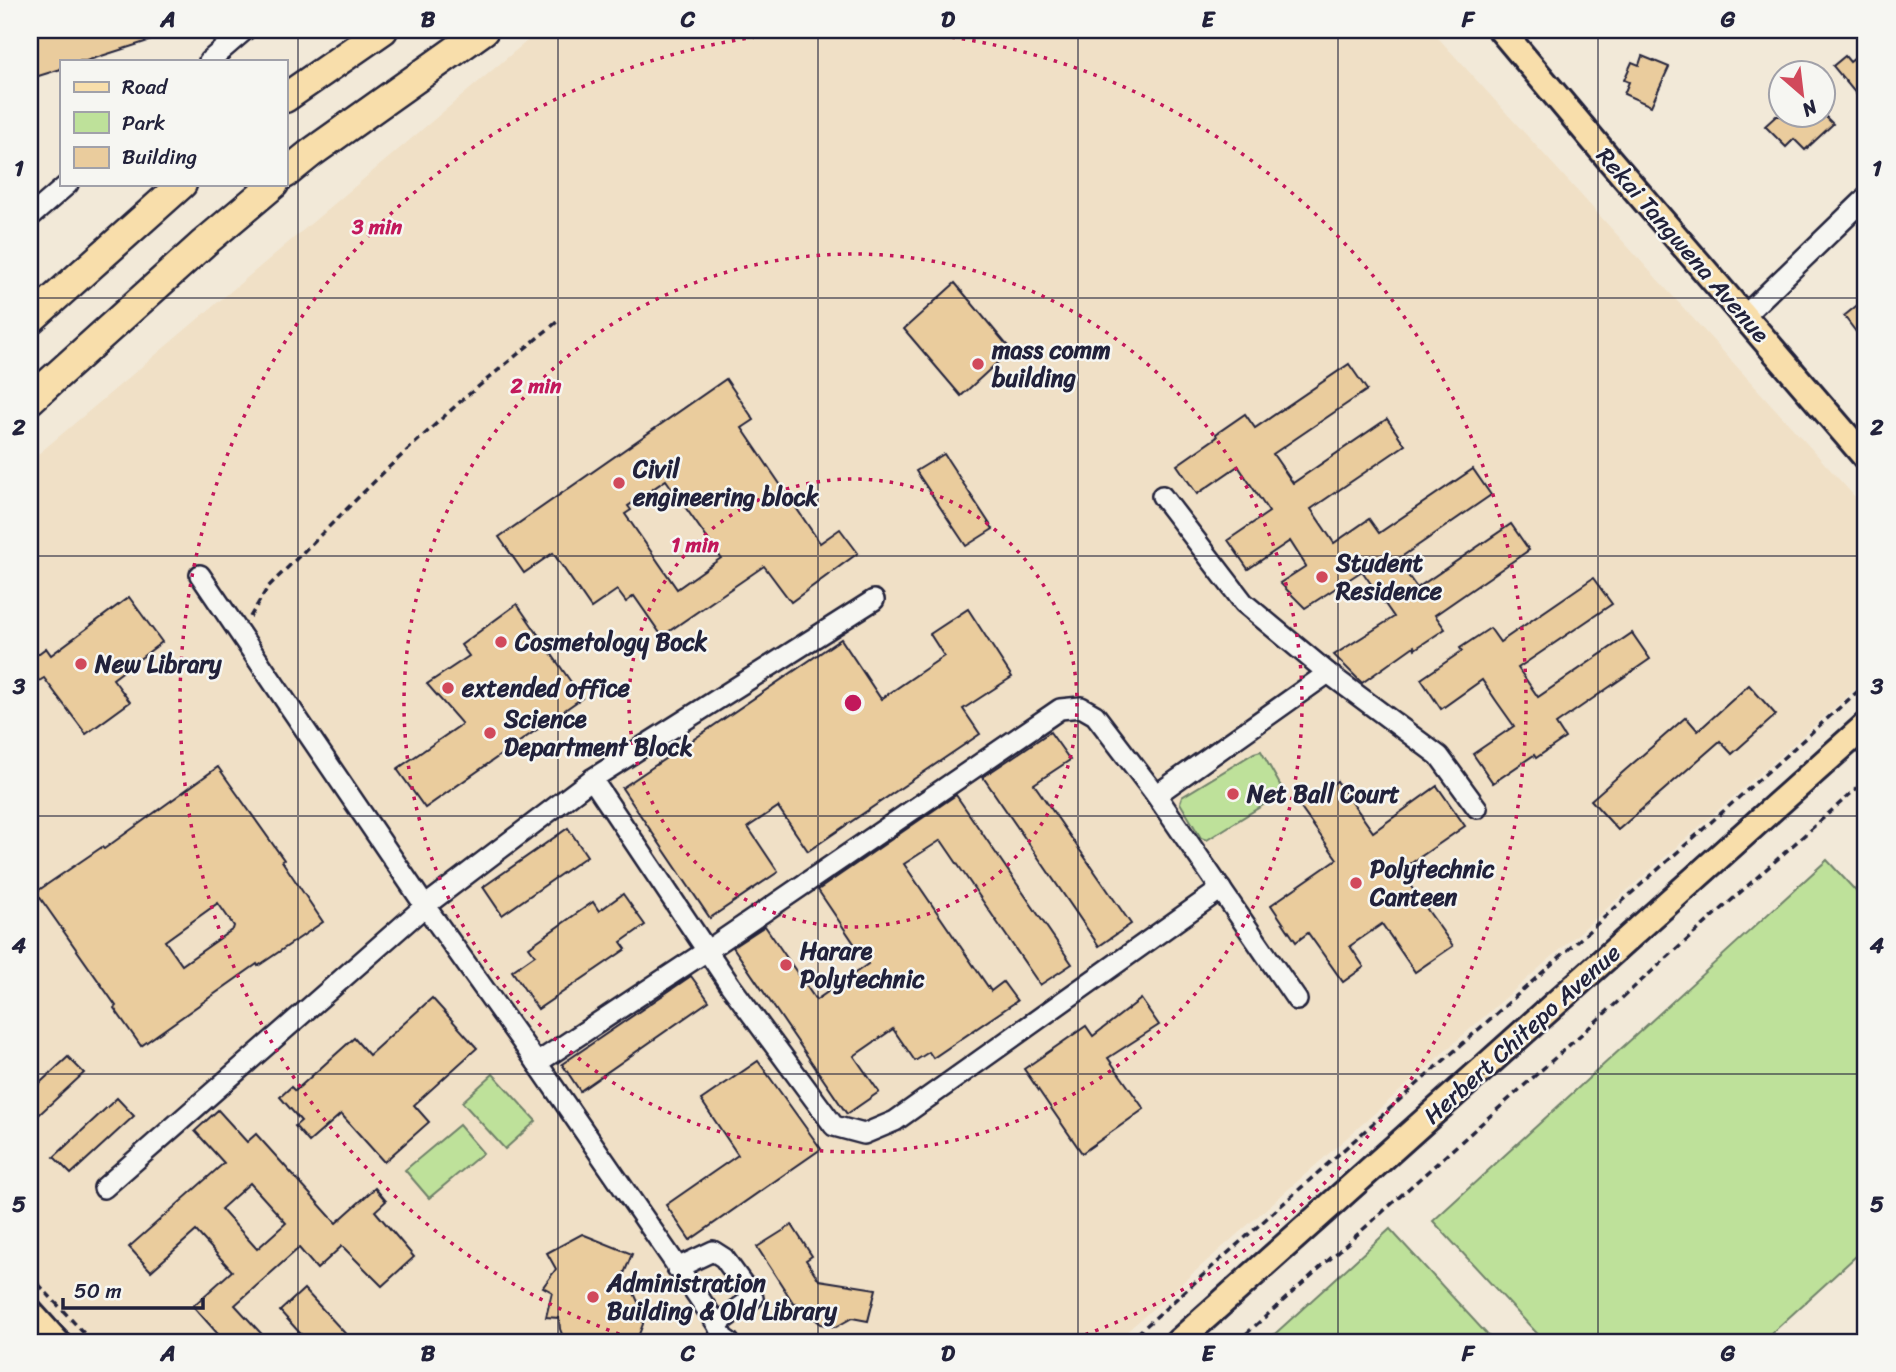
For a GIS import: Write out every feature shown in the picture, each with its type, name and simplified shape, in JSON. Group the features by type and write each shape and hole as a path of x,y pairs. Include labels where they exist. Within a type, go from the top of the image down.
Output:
{"highway":[{"path":"287,97 383,30"},
{"path":"287,172 484,30"},
{"path":"30,320 180,186"},
{"path":"30,400 204,243 272,186"}],"main road":[{"name":"Rekai Tangwena Avenue","path":"1507,32 1744,317 1866,458"},
{"name":"Herbert Chitepo Avenue","path":"1178,1342 1866,725"},
{"path":"30,1312 57,1342"}],"street":[{"path":"210,60 245,30"},
{"path":"30,217 66,186"},
{"path":"1744,317 1866,198"},
{"path":"1162,496 1244,603 1328,673 1439,756 1477,808"},
{"path":"200,575 425,906 537,1063 717,1324 723,1338 729,1342"},
{"path":"104,1188 425,906 592,779 874,600"},
{"path":"1156,795 1328,673"},
{"path":"537,1063 708,950 1060,709 1081,707 1096,715 1156,795 1297,1000"},
{"path":"592,779 730,985 834,1126 864,1134 895,1121 1221,889"},
{"path":"677,1268 713,1251 724,1258 753,1298 717,1324"}],"path":[{"path":"241,635 268,586 388,468 453,409 558,321"},
{"path":"1128,1342 1866,684"},
{"path":"1237,1342 1866,780"},
{"path":"30,1275 92,1342"}],"shaded area":[{"name":"Harare Polytechnic","path":"548,30 1431,30 1866,509 1866,680 1115,1342 30,1342 30,461 527,41"}],"green space":[{"name":"Net Ball Court","path":"1261,751 1284,792 1207,840 1201,838 1180,803 1182,797"},
{"path":"1827,860 1866,902 1866,1247 1762,1342 1545,1342 1433,1221"},
{"path":"493,1074 536,1121 505,1149 462,1102"},
{"path":"459,1125 483,1153 429,1198 405,1170"},
{"path":"1390,1229 1494,1342 1266,1342"}],"building":[{"path":"30,30 173,30 173,33 89,60 60,60 60,69 32,78"},
{"path":"1866,49 1866,106 1836,70 1836,64 1845,56 1850,62"},
{"path":"1642,56 1669,67 1651,106 1624,94 1629,82 1624,80 1632,62 1639,65"},
{"path":"1769,130 1827,130 1805,150 1794,139 1786,147"},
{"path":"955,283 1011,350 961,396 904,329"},
{"path":"1866,298 1866,345 1844,316"},
{"path":"1349,364 1367,390 1273,454 1293,483 1387,419 1405,445 1311,509 1334,543 1369,519 1379,533 1473,469 1491,495 1397,560 1417,588 1511,524 1529,550 1435,615 1445,629 1415,649 1414,646 1362,683 1334,655 1394,617 1362,571 1305,608 1280,583 1306,566 1290,541 1248,569 1228,540 1269,512 1238,466 1197,494 1177,465 1245,414 1255,428"},
{"path":"726,379 754,420 742,428 820,543 840,529 858,553 791,602 764,566 662,636 634,596 626,602 617,590 591,608 553,553 524,573 499,537","holes":["666,480 721,558 677,589 625,514 631,510 628,506"]},
{"path":"944,454 993,529 966,546 916,471"},
{"name":"Student Residence","path":"1593,578 1612,604 1518,668 1538,697 1632,633 1650,659 1556,724 1565,738 1493,783 1473,754 1514,726 1482,680 1441,709 1421,679 1490,628 1500,642"},
{"name":"New Library","path":"129,597 162,642 113,679 130,702 86,734 44,678 39,681 30,669 30,660 46,648 51,655"},
{"path":"517,604 582,698 425,808 397,769 462,724 427,684 469,656 461,645"},
{"path":"968,609 1012,677 963,709 980,734 808,851 778,807 748,827 778,872 710,918 622,788 841,639 881,699 944,656 930,634"},
{"path":"1749,685 1776,715 1732,754 1720,741 1618,830 1591,800 1686,717 1698,731"},
{"path":"1050,732 1070,760 1034,784 1131,924 1099,946 983,777"},
{"path":"218,767 284,860 282,861 323,922 258,966 257,964 141,1046 36,892 102,847 104,849","holes":["218,903 234,926 182,965 165,941"]},
{"name":"Polytechnic Canteen","path":"1337,781 1373,832 1437,786 1465,826 1400,871 1453,946 1415,972 1382,924 1350,946 1364,967 1343,982 1308,933 1296,942 1271,905 1337,859 1300,807"},
{"path":"956,795 1072,964 1040,985 941,840 904,864 991,991 1003,982 1017,1001 933,1058 929,1052 915,1061 893,1029 854,1056 879,1092 847,1114 733,947 765,926 816,1000 868,964 818,890"},
{"path":"568,828 587,856 502,915 483,887"},
{"path":"623,894 645,925 621,942 626,949 538,1009 512,971 535,955 529,947 593,902 599,911"},
{"path":"691,976 709,1001 580,1091 562,1064"},
{"path":"432,998 477,1048 414,1105 429,1122 384,1162 341,1114 309,1142 295,1126 301,1121 280,1097 291,1087 295,1091 354,1038 369,1055"},
{"path":"1141,999 1159,1025 1108,1058 1144,1109 1082,1153 1024,1069 1086,1026 1093,1036"},
{"path":"68,1057 84,1073 30,1123 30,1092"},
{"path":"758,1061 821,1149 690,1240 666,1205 738,1155 701,1100"},
{"path":"117,1098 134,1116 71,1174 54,1157"},
{"path":"218,1110 247,1142 256,1134 336,1223 375,1188 386,1201 375,1211 414,1257 382,1286 342,1246 317,1269 299,1248 235,1305 269,1342 225,1342 193,1306 232,1271 196,1231 151,1271 129,1247 224,1163 195,1131","holes":["250,1183 286,1223 257,1249 221,1209"]},
{"path":"792,1225 812,1256 806,1260 819,1280 876,1289 868,1321 852,1318 836,1327 821,1324 794,1304 757,1247"},
{"name":"Administration Building & Old Library","path":"582,1234 632,1254 621,1281 634,1293 643,1313 643,1324 636,1342 565,1342 559,1318 546,1317 552,1292 543,1287 556,1269 547,1253"},
{"path":"304,1289 353,1342 308,1342 280,1311"}],"place":[{"name":"mass comm building","path":"978,364"},
{"name":"Civil engineering block","path":"619,483"},
{"name":"Student Residence","path":"1322,577"},
{"name":"Cosmetology Bock","path":"501,642"},
{"name":"New Library","path":"81,664"},
{"name":"extended office","path":"448,688"},
{"name":"Science Department Block","path":"490,733"},
{"name":"Net Ball Court","path":"1233,794"},
{"name":"Polytechnic Canteen","path":"1356,883"},
{"name":"Harare Polytechnic","path":"786,965"},
{"name":"Administration Building & Old Library","path":"593,1297"}]}
